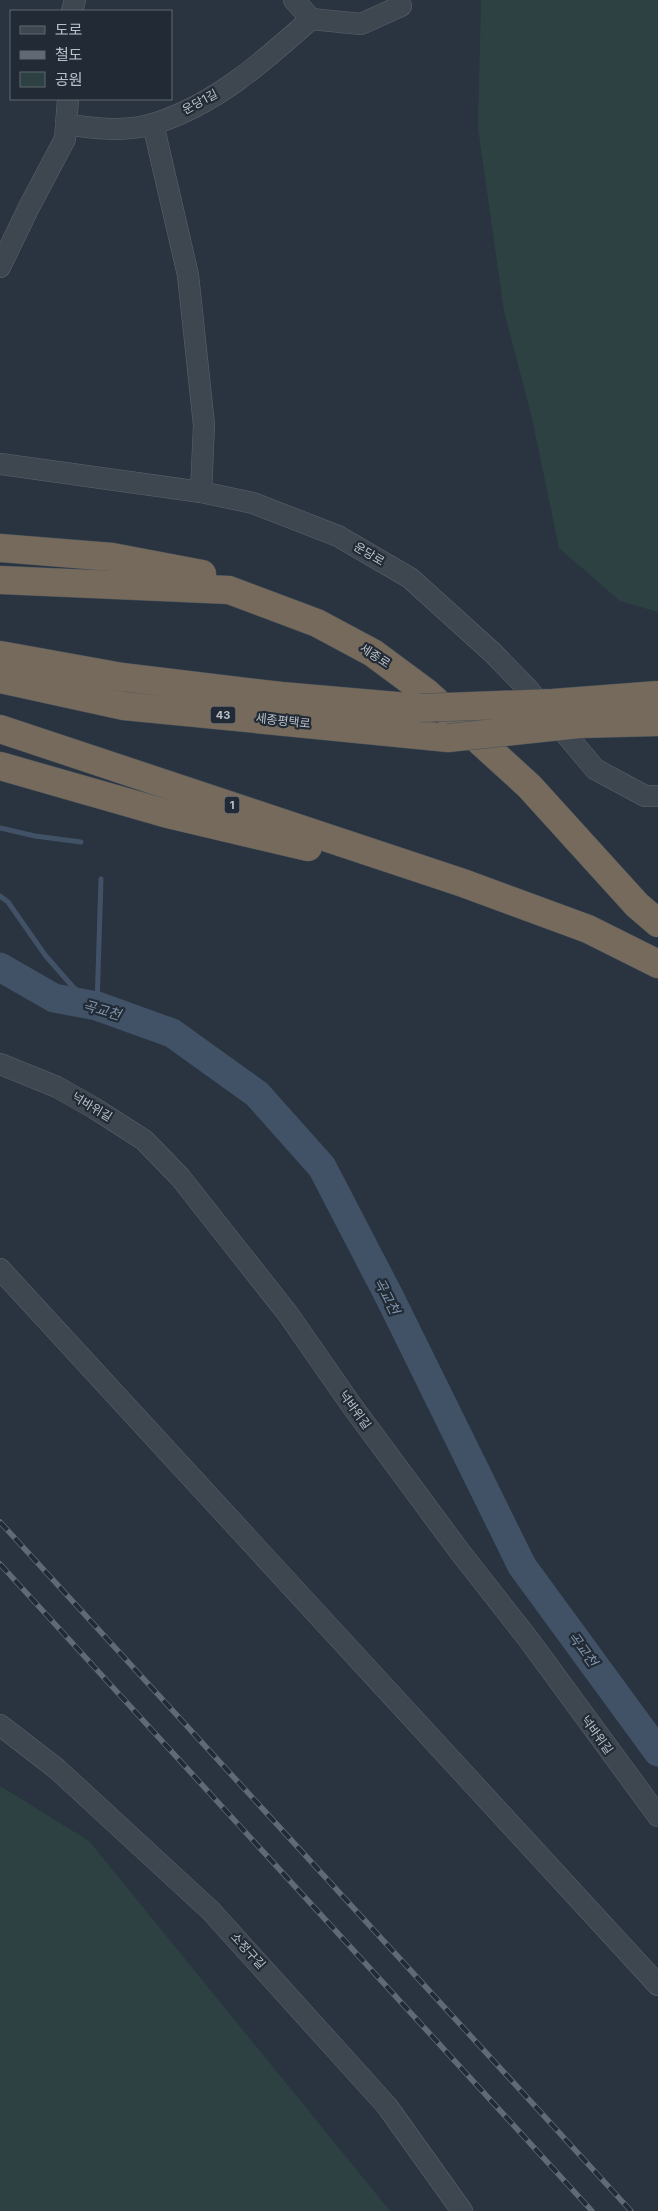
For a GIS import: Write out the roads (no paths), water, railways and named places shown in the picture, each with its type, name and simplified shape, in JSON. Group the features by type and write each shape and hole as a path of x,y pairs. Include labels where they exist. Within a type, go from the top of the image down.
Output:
{"highway":[{"path":"0,548 112,558 235,580 317,623"},
{"name":"세종로","path":"0,580 229,590 317,623 374,653 427,693 529,786 637,905 658,923"},
{"name":"세종평택로","path":"0,655 122,676 271,695 420,708 553,703 658,695"},
{"name":"세종평택로","path":"0,679 124,706 448,738 579,724 658,722"},
{"name":"1","path":"0,729 462,883 588,929 658,964"},
{"path":"0,766 168,814 462,883"}],"street":[{"path":"294,0 311,19 361,24 401,6"},
{"name":"운당1길","path":"66,124 102,129 125,128 152,124 200,105 246,74 311,19"},
{"path":"0,267 65,139 68,100"},
{"path":"152,124 188,274 204,425 201,492"},
{"name":"운당로","path":"0,464 201,492 253,503 338,536 410,578 493,653 528,689 595,769 645,796 658,796"},
{"name":"넉바위길","path":"0,1064 57,1087 94,1108 144,1140 180,1178 288,1314 352,1406 460,1552 529,1640 658,1816"},
{"path":"0,1269 658,1985"},
{"name":"소정구길","path":"0,1725 57,1769 211,1911 387,2106 462,2211"}],"waterway":[{"path":"0,828 35,836 81,842"},
{"path":"97,1006 101,879"},
{"path":"0,896 8,902 45,955 73,987 97,1006"},
{"name":"곡교천","path":"0,967 54,998 97,1006 172,1033 257,1094 322,1167 390,1298 522,1566 658,1752"}],"railway":[{"path":"0,1522 631,2211"},
{"path":"0,1564 592,2211"}]}
